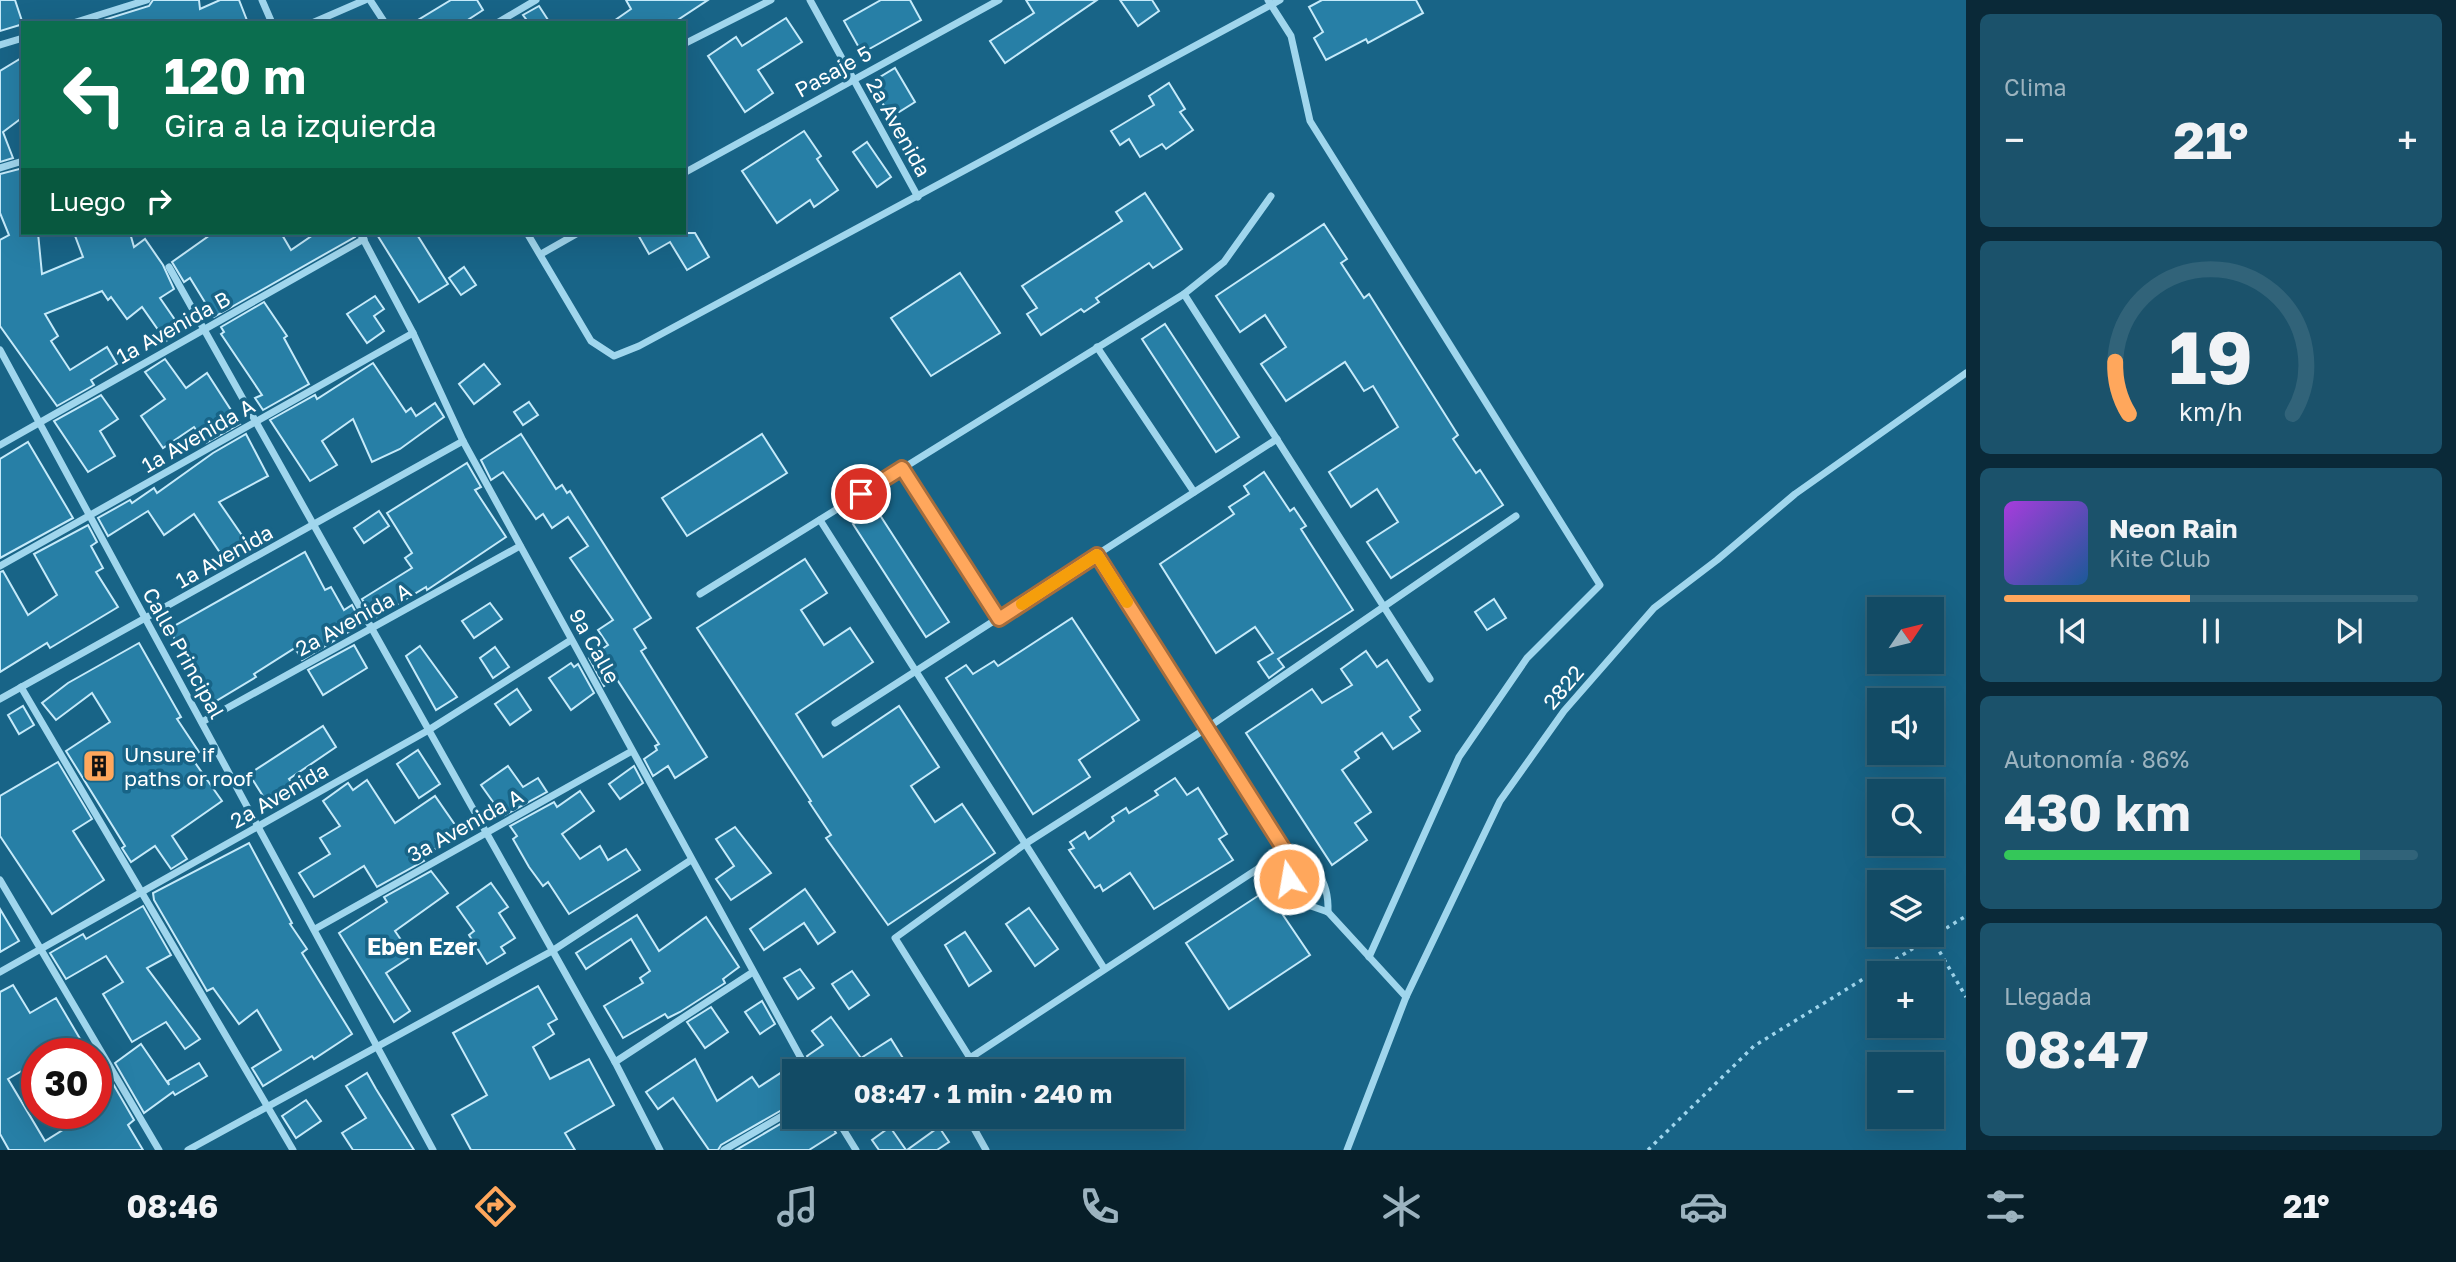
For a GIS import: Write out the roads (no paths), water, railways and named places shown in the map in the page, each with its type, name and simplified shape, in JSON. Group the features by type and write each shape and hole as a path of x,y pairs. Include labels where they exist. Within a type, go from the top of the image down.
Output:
{"street":[{"path":"79,21 147,0"},
{"path":"262,0 271,21"},
{"path":"317,21 367,0 383,21"},
{"path":"500,21 536,0"},
{"path":"686,43 771,0"},
{"name":"2a Avenida","path":"810,0 918,197"},
{"name":"Pasaje 5","path":"686,172 999,0"},
{"path":"528,235 592,341 614,356 639,346 918,197 1269,3 1280,0"},
{"path":"1269,3 1291,36 1310,121 1600,585 1527,658 1459,757 1369,957"},
{"path":"0,45 21,39"},
{"path":"0,168 21,162"},
{"path":"700,594 1184,294 1224,262 1271,196"},
{"path":"541,254 574,235"},
{"name":"1a Avenida B","path":"0,445 362,236"},
{"name":"9a Calle","path":"362,236 413,333 463,441 801,1059"},
{"path":"169,267 615,1062 660,1150"},
{"path":"1184,294 1430,678"},
{"name":"1a Avenida A","path":"0,566 413,333"},
{"path":"1097,347 1194,492"},
{"name":"Calle Principal","path":"0,350 433,1150"},
{"name":"2822","path":"1346,1150 1406,997 1500,801 1564,711 1654,608 1795,494 1966,373"},
{"path":"835,723 1277,439"},
{"name":"1a Avenida","path":"0,699 313,527 463,441"},
{"path":"902,468 999,619"},
{"path":"1285,851 971,1058 895,938 1025,844 1207,728 1516,516"},
{"path":"820,520 1104,968"},
{"name":"2a Avenida A","path":"202,722 520,546"},
{"path":"1097,555 1285,851 1289,879 1308,905 1328,912 1406,997"},
{"name":"2a Avenida","path":"0,972 427,731 571,640"},
{"path":"21,687 293,1150"},
{"name":"3a Avenida A","path":"315,929 632,751"},
{"path":"1285,851 1310,864 1329,890 1328,912"},
{"path":"188,1150 552,951 691,860"},
{"path":"0,880 159,1150"},
{"path":"615,1062 753,972"},
{"path":"724,1150 782,1116"},
{"path":"843,1129 856,1150"},
{"path":"974,1129 986,1150"}],"place":[{"name":"Unsure if paths or roof","path":"99,766"}],"district":[{"name":"Eben Ezer","path":"422,946"}]}
